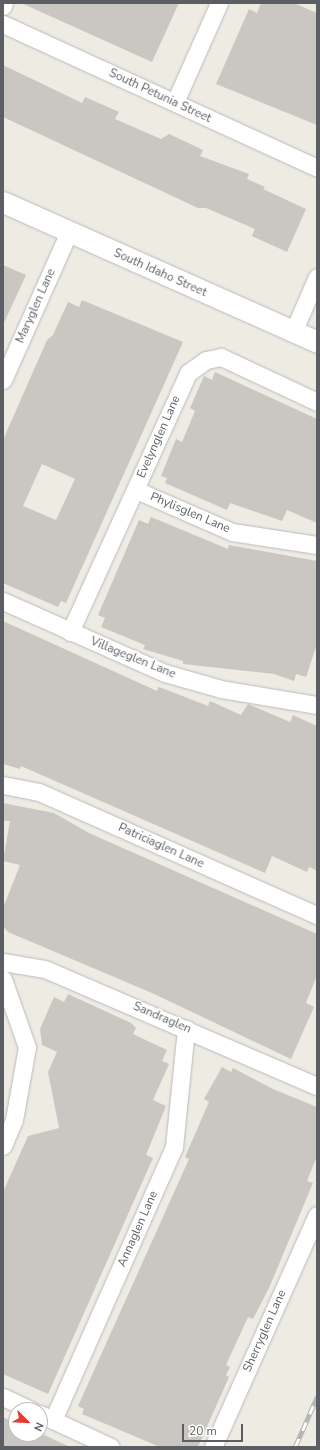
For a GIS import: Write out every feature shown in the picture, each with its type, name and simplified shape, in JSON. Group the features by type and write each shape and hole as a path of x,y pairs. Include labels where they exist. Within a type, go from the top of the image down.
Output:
{"street":[{"path":"175,102 219,3"},
{"name":"South Petunia Street","path":"3,24 317,168"},
{"name":"South Idaho Street","path":"3,202 317,342"},
{"name":"Maryglen Lane","path":"3,380 69,232"},
{"path":"293,332 317,277"},
{"name":"Evelynglen Lane","path":"70,632 188,373 206,360 220,358 317,402"},
{"name":"Phylisglen Lane","path":"136,490 232,532 317,545"},
{"name":"Villageglen Lane","path":"3,601 165,673 221,689 316,702"},
{"name":"Patriciaglen Lane","path":"3,785 39,792 317,915"},
{"name":"Sandraglen","path":"3,962 44,969 186,1028 317,1086"},
{"path":"3,979 27,1047 14,1120 3,1146"},
{"name":"Annaglen Lane","path":"48,1413 174,1147 186,1028"},
{"name":"Sherryglen Lane","path":"213,1447 317,1215"},
{"path":"3,1397 14,1402"},
{"path":"48,1418 111,1447"}],"building":[{"path":"21,3 179,3 152,62"},
{"path":"261,3 294,3 317,13 317,125 216,84 249,9 257,13"},
{"path":"3,65 82,103 85,97 119,112 115,119 161,139 169,134 203,150 200,156 249,174 247,179 265,187 263,189 306,209 287,252 252,236 255,229 206,208 198,208 3,117"},
{"path":"3,265 26,275 3,325"},
{"path":"82,300 183,342 66,603 61,601 58,607 3,583 3,440 47,340 53,335 68,302 79,307","holes":["42,464 75,479 56,520 23,506"]},
{"path":"215,372 317,419 317,523 287,510 282,521 230,503 227,510 165,483 167,478 161,476 176,439 182,442 195,411 190,408 204,376 212,380"},
{"path":"151,517 228,549 229,545 317,561 317,644 306,677 296,674 294,681 274,674 183,664 183,661 143,649 145,645 101,627 105,618 98,615 139,520 148,524"},
{"path":"3,621 157,691 158,687 208,706 210,701 241,715 248,704 290,722 293,715 317,726 317,871 309,867 307,872 272,856 265,873 21,766 20,769 3,764"},
{"path":"3,803 54,813 89,833 317,934 317,975 306,1003 314,1007 291,1059 152,993 8,932 3,926 3,908 20,865 3,861 10,821 3,821"},
{"path":"68,994 131,1023 136,1028 133,1034 167,1050 162,1061 169,1064 153,1100 166,1106 146,1155 153,1158 48,1394 3,1374 3,1192 28,1136 59,1128 48,1072 57,1052 42,1045 40,1029 54,997 64,1002"},
{"path":"222,1067 231,1072 233,1068 273,1089 317,1107 317,1156 307,1181 313,1183 269,1288 253,1319 248,1317 226,1365 230,1367 226,1375 229,1377 198,1447 160,1447 82,1414 84,1409 78,1406 189,1159 185,1157 209,1102 204,1099"},
{"path":"3,1417 8,1419 8,1442 48,1442 48,1437 70,1447 3,1447"}],"railway":[{"path":"295,1447 317,1397"}]}
